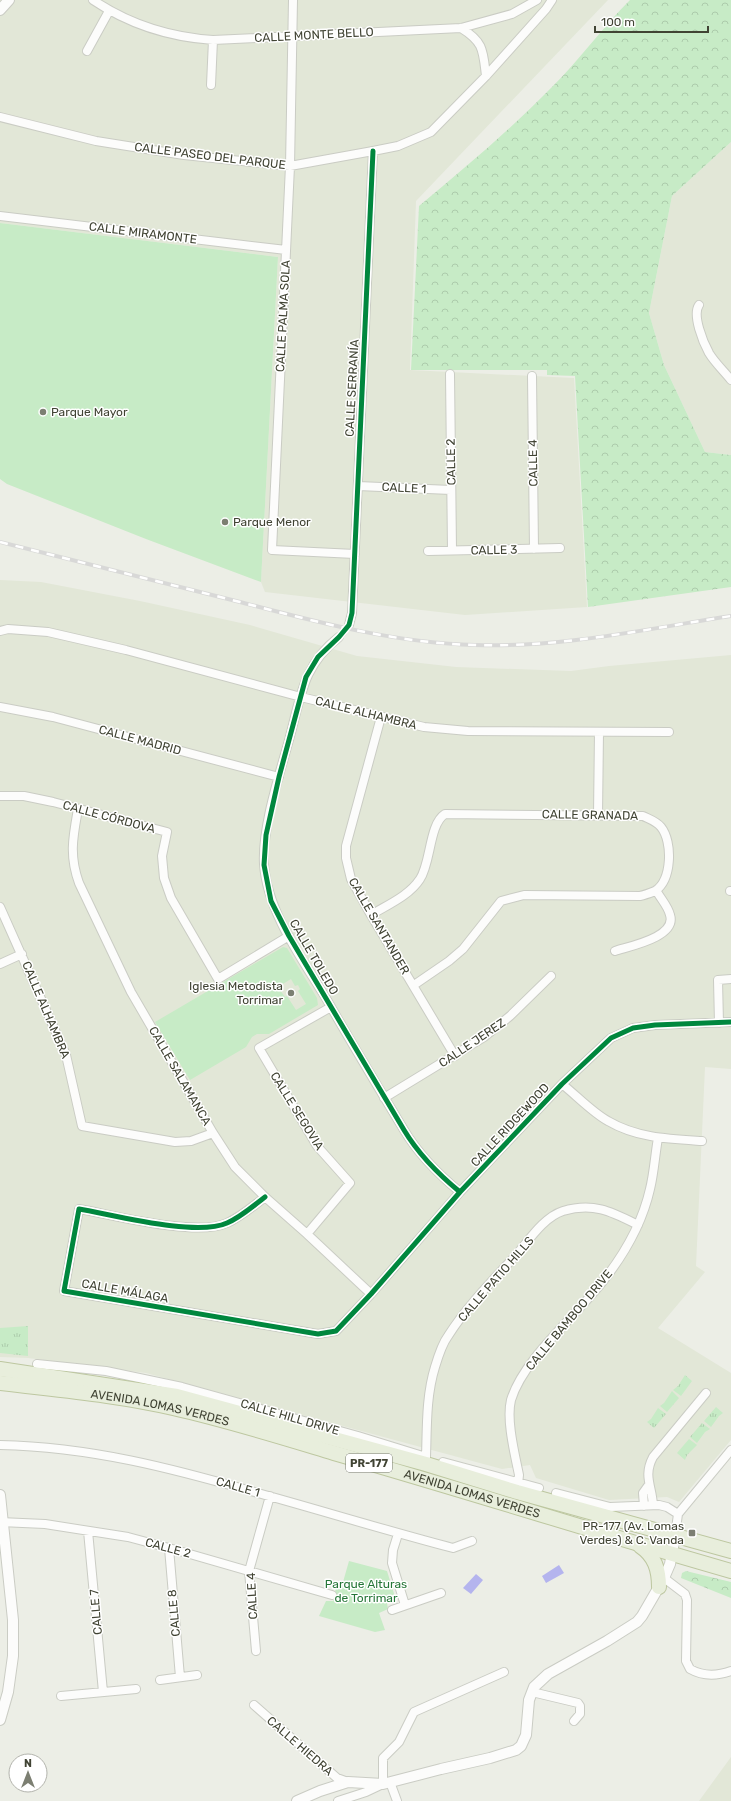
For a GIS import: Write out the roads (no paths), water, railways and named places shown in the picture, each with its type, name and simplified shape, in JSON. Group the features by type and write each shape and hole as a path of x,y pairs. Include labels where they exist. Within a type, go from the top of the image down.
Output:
{"highway":[{"name":"AVENIDA LOMAS VERDES","path":"0,1369 177,1396 426,1464 517,1492 731,1551"},
{"name":"AVENIDA LOMAS VERDES","path":"0,1383 99,1396 172,1408 427,1479 731,1571"},
{"path":"633,1541 645,1549 652,1557 661,1583"}],"street":[{"path":"0,10 9,0"},
{"name":"CALLE MONTE BELLO","path":"93,0 110,11 150,29 184,37 213,40 461,28 512,14 537,0"},
{"name":"CALLE PALMA SOLA","path":"293,0 290,166 272,550 354,554"},
{"name":"CALLE PASEO DEL PARQUE","path":"0,117 96,141 184,155 290,166 398,146 431,132 486,76 546,9 552,0"},
{"path":"87,51 110,11"},
{"path":"461,28 479,42 484,57 486,76"},
{"path":"211,85 213,40"},
{"name":"CALLE SERRANÍA","path":"349,625 352,613 373,151"},
{"name":"CALLE MIRAMONTE","path":"0,216 286,250"},
{"path":"698,305 696,309 696,318 709,353 731,380"},
{"name":"CALLE 2","path":"450,374 452,550"},
{"name":"CALLE 4","path":"532,376 534,549"},
{"name":"CALLE 1","path":"358,486 451,490"},
{"name":"CALLE 3","path":"428,551 560,548"},
{"name":"CALLE ALHAMBRA","path":"0,631 8,629 48,632 126,650 301,697 424,726 468,731 669,732"},
{"name":"CALLE TOLEDO","path":"339,637 318,657 306,677 279,776 266,835 264,865 271,901 289,936 384,1098 419,1153 440,1176 460,1192"},
{"name":"CALLE MADRID","path":"0,707 53,716 279,776"},
{"name":"CALLE SANTANDER","path":"381,717 346,846 348,871 371,915 455,1056"},
{"path":"598,815 599,732"},
{"name":"CALLE CÓRDOVA","path":"0,796 24,796 167,832 162,856 164,878 171,898 218,979 289,936"},
{"name":"CALLE SALAMANCA","path":"78,809 72,847 73,866 79,882 132,992 213,1133 235,1167 265,1197 371,1294"},
{"name":"CALLE GRANADA","path":"371,915 400,898 414,887 421,878 426,865 436,825 445,814 642,816 653,820 661,828 668,844 668,866 664,881 656,890"},
{"path":"414,986 449,962 463,948 501,901 524,895 640,896 656,890 670,915 671,923 667,931 615,951"},
{"name":"CALLE ALHAMBRA","path":"0,907 66,1055 82,1126 175,1142 191,1141 213,1133"},
{"path":"0,964 22,954"},
{"name":"CALLE JEREZ","path":"384,1098 484,1037 510,1016 551,976"},
{"path":"719,1023 718,980 731,979"},
{"name":"CALLE SEGOVIA","path":"306,1234 350,1183 317,1146 259,1048 331,1007"},
{"name":"CALLE RIDGEWOOD","path":"371,1294 460,1192 562,1084 596,1050 611,1038 632,1028 655,1025 731,1022"},
{"path":"562,1084 608,1121 633,1132 658,1138 702,1141"},
{"name":"CALLE BAMBOO DRIVE","path":"518,1484 519,1475 510,1418 511,1401 519,1382 534,1360 608,1276 638,1225 650,1190 658,1138"},
{"name":"CALLE MÁLAGA","path":"265,1197 226,1224 202,1228 182,1228 79,1209 64,1291 318,1334 336,1331 371,1294"},
{"name":"CALLE PATIO HILLS","path":"426,1457 429,1389 435,1366 447,1338 466,1309 529,1240 545,1223 562,1212 579,1208 590,1207 609,1211 638,1225"},
{"name":"CALLE HILL DRIVE","path":"37,1364 106,1371 182,1387 358,1436 518,1484 539,1488"},
{"path":"653,1505 652,1491 648,1486 648,1467 653,1457 706,1393"},
{"name":"CALLE 1","path":"0,1444 50,1448 126,1458 181,1471 398,1534 453,1548 472,1541"},
{"path":"338,1801 366,1792 387,1783 490,1758 516,1750 521,1746 526,1735 528,1706 532,1692 541,1680 548,1674 637,1622 661,1583 672,1554 678,1514 731,1450"},
{"path":"644,1506 643,1492 648,1486"},
{"path":"556,1493 610,1507 653,1505 667,1507 678,1514"},
{"path":"0,1495 1,1522 13,1620 13,1656 8,1692 0,1720"},
{"name":"CALLE 4","path":"256,1651 249,1571 270,1496"},
{"name":"CALLE 2","path":"1,1522 45,1524 128,1537 332,1596"},
{"name":"CALLE 7","path":"88,1531 103,1692"},
{"path":"398,1534 392,1550 392,1563 405,1605"},
{"name":"CALLE 8","path":"169,1548 180,1678"},
{"path":"661,1583 685,1594 687,1600 686,1661 690,1670 703,1675 720,1675 731,1670"},
{"path":"392,1610 441,1593"},
{"path":"397,1801 387,1783 383,1758 398,1742 414,1712 504,1672"},
{"path":"160,1680 197,1675"},
{"path":"61,1696 136,1689"},
{"path":"532,1692 578,1703 580,1706 580,1714 574,1721"},
{"name":"CALLE HIEDRA","path":"254,1705 337,1778 348,1782"},
{"path":"297,1801 320,1791 348,1782 387,1783"}],"water":[{"path":"559,1565 564,1573 546,1583 542,1576"},
{"path":"476,1574 483,1580 471,1594 463,1588"}],"tunnel":[{"path":"339,637 349,625"}],"railway":[{"path":"0,542 327,624 385,636 415,640 475,645 539,644 635,632 731,616"}],"place":[{"name":"Parque Mayor","path":"43,412"},
{"name":"Parque Menor","path":"225,522"},
{"name":"Iglesia Metodista Torrimar","path":"291,993"},
{"name":"PR-177 (Av. Lomas Verdes) & C. Vanda","path":"692,1533"}],"park label":[{"name":"Parque Alturas de Torrimar","path":"366,1591"}]}
